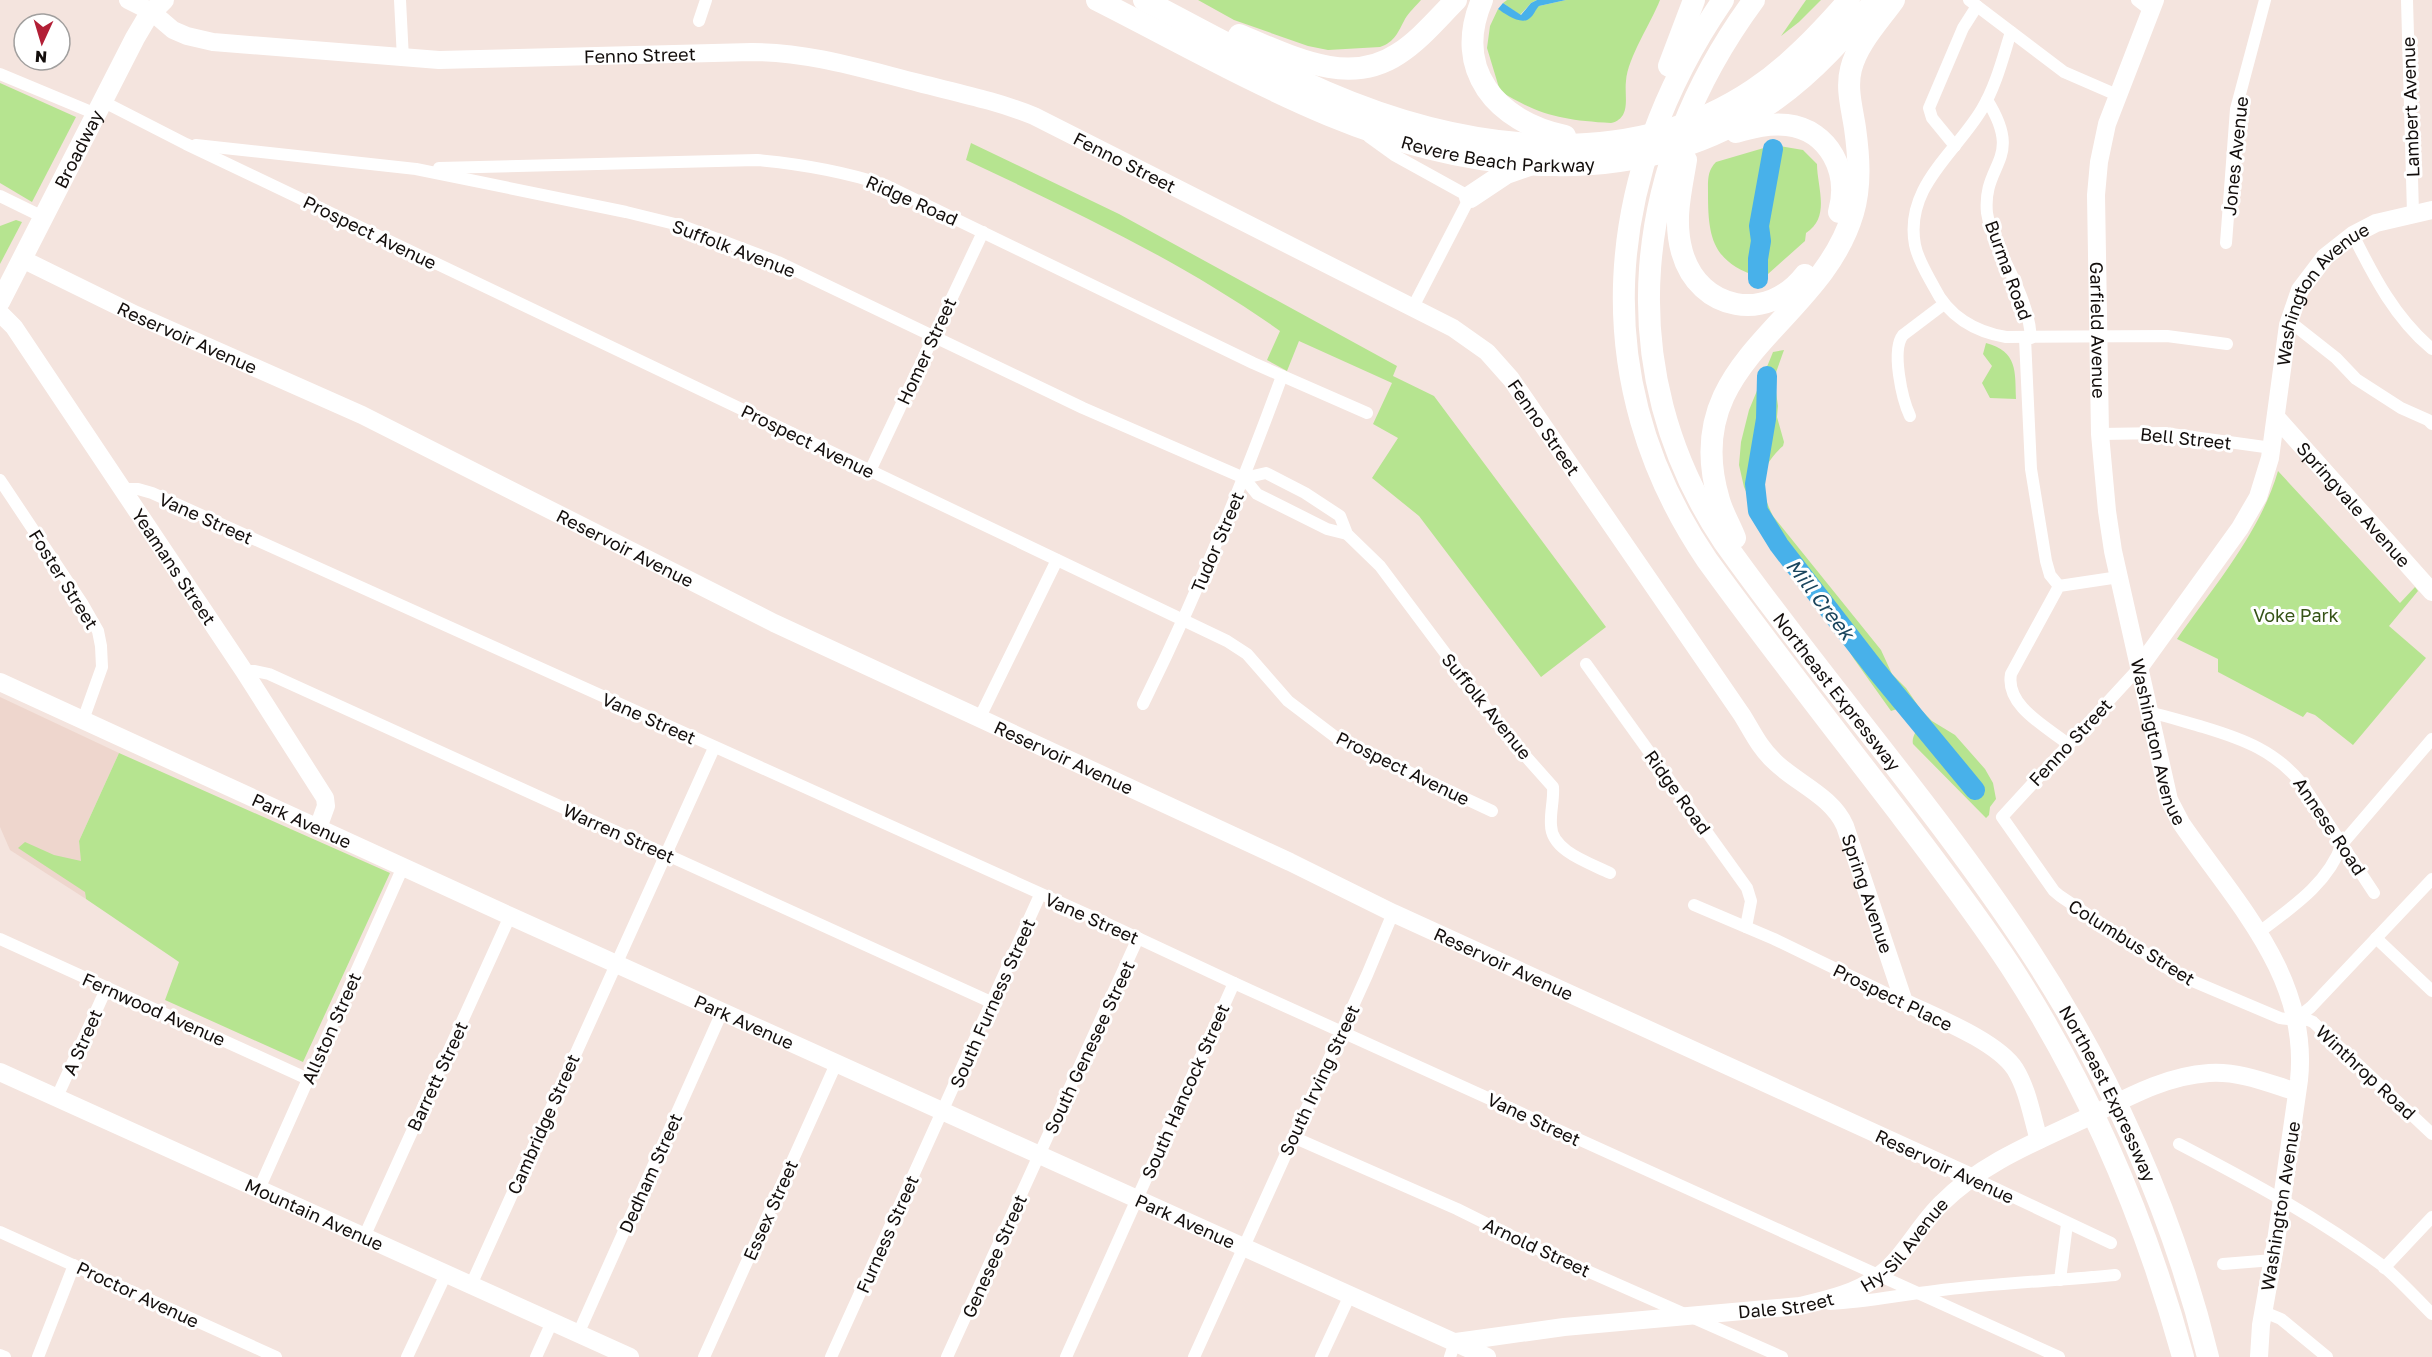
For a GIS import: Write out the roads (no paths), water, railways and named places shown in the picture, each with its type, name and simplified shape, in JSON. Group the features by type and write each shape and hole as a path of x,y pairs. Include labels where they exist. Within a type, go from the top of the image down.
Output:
{"highway":[{"name":"Revere Beach Parkway","path":"1097,0 1295,100 1357,126 1401,140 1457,153 1533,164 1571,166 1624,161 1661,154 1697,142 1744,119 1791,88 1833,48 1875,0"},
{"path":"1150,2 1307,61 1331,68 1350,69 1376,65 1399,54 1456,0"},
{"path":"1482,0 1472,38 1475,64 1486,88 1503,108 1524,123 1552,134 1584,139 1629,140"},
{"path":"1661,111 1669,66 1694,0"},
{"name":"Northeast Expressway","path":"1723,0 1691,51 1661,111 1640,176 1631,218 1626,257 1625,337 1630,376 1650,453 1666,491 1690,534 1718,575 1990,936 2032,1000 2088,1102 2099,1127 2149,1246 2183,1357"},
{"name":"Northeast Expressway","path":"1754,0 1718,55 1695,99 1677,168 1654,228 1649,267 1649,325 1656,382 1671,439 1694,492 1713,526 2007,918 2061,1000 2122,1116 2170,1233 2208,1357"},
{"name":"Revere Beach Parkway","path":"1150,2 1308,84 1363,107 1409,122 1475,137 1534,144 1592,145 1629,140 1690,123 1721,109 1754,90 1799,54 1849,0"},
{"path":"1755,584 1722,510 1716,488 1712,456 1716,420 1726,391 1740,367 1809,291 1834,254 1849,225 1858,191 1859,167 1850,96 1851,69 1861,46 1894,0"},
{"path":"1677,168 1679,237 1688,268 1701,285 1719,299 1740,305 1752,305 1777,299 1796,285 1828,238 1840,210 1843,180 1832,153 1813,133 1788,125 1763,125 1697,142"},
{"path":"1470,197 1506,173 1533,164"}],"main road":[{"name":"Broadway","path":"0,302 135,38 158,6"}],"street":[{"name":"Fenno Street","path":"128,0 158,6 173,30 213,42 403,59 466,60 784,53 826,59 995,103 1034,116 1413,307 1474,342 1506,372 1742,715 1759,744 1778,765 1828,803 1842,820"},
{"path":"400,0 403,59"},
{"path":"699,21 706,0"},
{"name":"Jones Avenue","path":"2226,243 2236,109 2265,0"},
{"name":"Lambert Avenue","path":"2407,0 2413,213"},
{"path":"1955,146 1932,118 1929,108 1973,3 2064,72 2117,95"},
{"name":"Garfield Avenue","path":"2139,668 2107,511 2100,434 2096,195 2099,162 2107,124 2148,4"},
{"path":"2011,32 1987,100 1925,185 1915,222 1918,255 1944,304 1958,318 1979,329 2001,336 2028,338 2167,336 2227,344"},
{"name":"Prospect Avenue","path":"0,74 99,108 186,144 1227,641 1247,654 1288,701 1338,739 1492,811"},
{"name":"Burma Road","path":"1987,100 1999,120 2004,142 1989,193 1988,218 2025,304 2031,469 2046,561 2052,578 2059,586"},
{"path":"1357,126 1386,150 1470,197 1413,307"},
{"name":"Suffolk Avenue","path":"186,144 416,169 683,226 778,262 1083,408 1244,478 1257,494 1327,529 1347,534"},
{"name":"Ridge Road","path":"416,169 757,160 799,164 847,173 885,185 1282,376 1367,413"},
{"path":"0,196 43,217"},
{"name":"Washington Avenue","path":"2259,1357 2297,1092 2300,1054 2296,1019 2282,974 2258,933 2171,806 2139,668 2248,515 2263,485 2272,448 2289,321 2300,290 2325,258 2353,235 2376,223 2432,210"},
{"name":"Homer Street","path":"870,471 983,232"},
{"path":"2353,235 2381,289 2409,326 2432,349"},
{"name":"Reservoir Avenue","path":"21,260 136,315 373,420 763,617 979,719 1290,862 1393,913 2110,1243"},
{"path":"1910,416 1904,402 1900,378 1899,340 1944,304"},
{"name":"Yeamans Street","path":"0,313 14,327 244,671 326,800 318,828"},
{"path":"2289,321 2336,358 2356,378 2432,424"},
{"name":"Tudor Street","path":"1143,704 1184,621 1244,478 1282,376"},
{"name":"Springvale Avenue","path":"2276,417 2432,592"},
{"name":"Bell Street","path":"2100,434 2164,433 2272,448"},
{"name":"Suffolk Avenue","path":"1244,478 1266,473 1305,493 1340,516 1347,534 1380,566 1505,733 1553,787 1550,828 1553,838 1577,857 1610,873"},
{"name":"Foster Street","path":"0,480 82,603 98,631 102,667 83,720"},
{"name":"Vane Street","path":"122,489 138,489 152,493 2059,1357"},
{"path":"979,719 1057,560"},
{"path":"2068,744 2020,704 2012,691 2011,674 2059,586 2119,577"},
{"name":"Ridge Road","path":"1586,664 1747,888 1751,901 1746,927"},
{"name":"Fenno Street","path":"2002,817 2139,668"},
{"name":"Warren Street","path":"244,671 269,674 993,1003"},
{"name":"Park Avenue","path":"0,682 510,916 1350,1295 1452,1350 1487,1357"},
{"name":"Annese Road","path":"2148,712 2240,739 2270,753 2298,778 2374,893"},
{"path":"2258,933 2308,896 2337,859 2342,844 2432,739"},
{"name":"Cambridge Street","path":"471,1285 714,748"},
{"name":"Columbus Street","path":"2002,817 2057,894 2176,974 2280,1018 2296,1019"},
{"name":"Spring Avenue","path":"1842,820 1904,1002"},
{"name":"Allston Street","path":"259,1189 403,867"},
{"path":"2296,1019 2311,1007 2432,879"},
{"name":"South Furness Street","path":"943,1111 1040,895"},
{"name":"Prospect Place","path":"1694,905 1746,927 1904,1002 1980,1040 2008,1059 2024,1088 2039,1140"},
{"name":"South Irving Street","path":"1194,1357 1393,913"},
{"name":"Barrett Street","path":"364,1237 510,916"},
{"name":"South Genesee Street","path":"1040,1155 1138,938"},
{"name":"Fernwood Avenue","path":"0,939 308,1078"},
{"path":"2376,939 2432,991"},
{"name":"South Hancock Street","path":"1066,1357 1234,983"},
{"name":"A Street","path":"57,1097 107,987"},
{"name":"Dedham Street","path":"578,1334 722,1012"},
{"name":"Winthrop Road","path":"2296,1019 2303,1018 2313,1022 2432,1134"},
{"name":"Essex Street","path":"704,1357 836,1064"},
{"name":"Mountain Avenue","path":"0,1072 630,1357"},
{"name":"Hy-Sil Avenue","path":"1800,1306 1845,1294 1879,1276 1942,1203 1971,1178 2039,1140 2157,1084 2187,1075 2234,1074 2297,1092"},
{"name":"Furness Street","path":"831,1357 943,1111"},
{"name":"Arnold Street","path":"1293,1137 1457,1209 1542,1251 1782,1357"},
{"path":"2179,1144 2283,1199 2384,1268 2432,1314"},
{"name":"Genesee Street","path":"947,1357 1040,1155"},
{"path":"2384,1268 2432,1217"},
{"path":"2060,1280 2067,1224"},
{"name":"Proctor Avenue","path":"0,1232 276,1357"},
{"path":"2223,1264 2273,1260"},
{"path":"38,1357 74,1265"},
{"path":"407,1357 446,1274"},
{"name":"Dale Street","path":"1452,1350 1553,1329 1886,1299 1918,1293 2115,1275"},
{"path":"1321,1357 1350,1295"},
{"path":"2264,1312 2281,1318 2327,1357"},
{"path":"536,1357 552,1322"},
{"path":"0,1355 5,1357"}],"water":[{"path":"1537,0 1566,0 1539,6 1531,17 1523,21 1498,9 1503,3 1521,15 1531,3"}],"waterway":[{"name":"Mill Creek","path":"1758,279 1761,241 1759,226 1773,149"},
{"name":"Mill Creek","path":"1767,376 1766,419 1755,484 1758,511 1779,545 1875,669 1975,790"}],"park label":[{"name":"Voke Park","path":"2296,615"}]}
